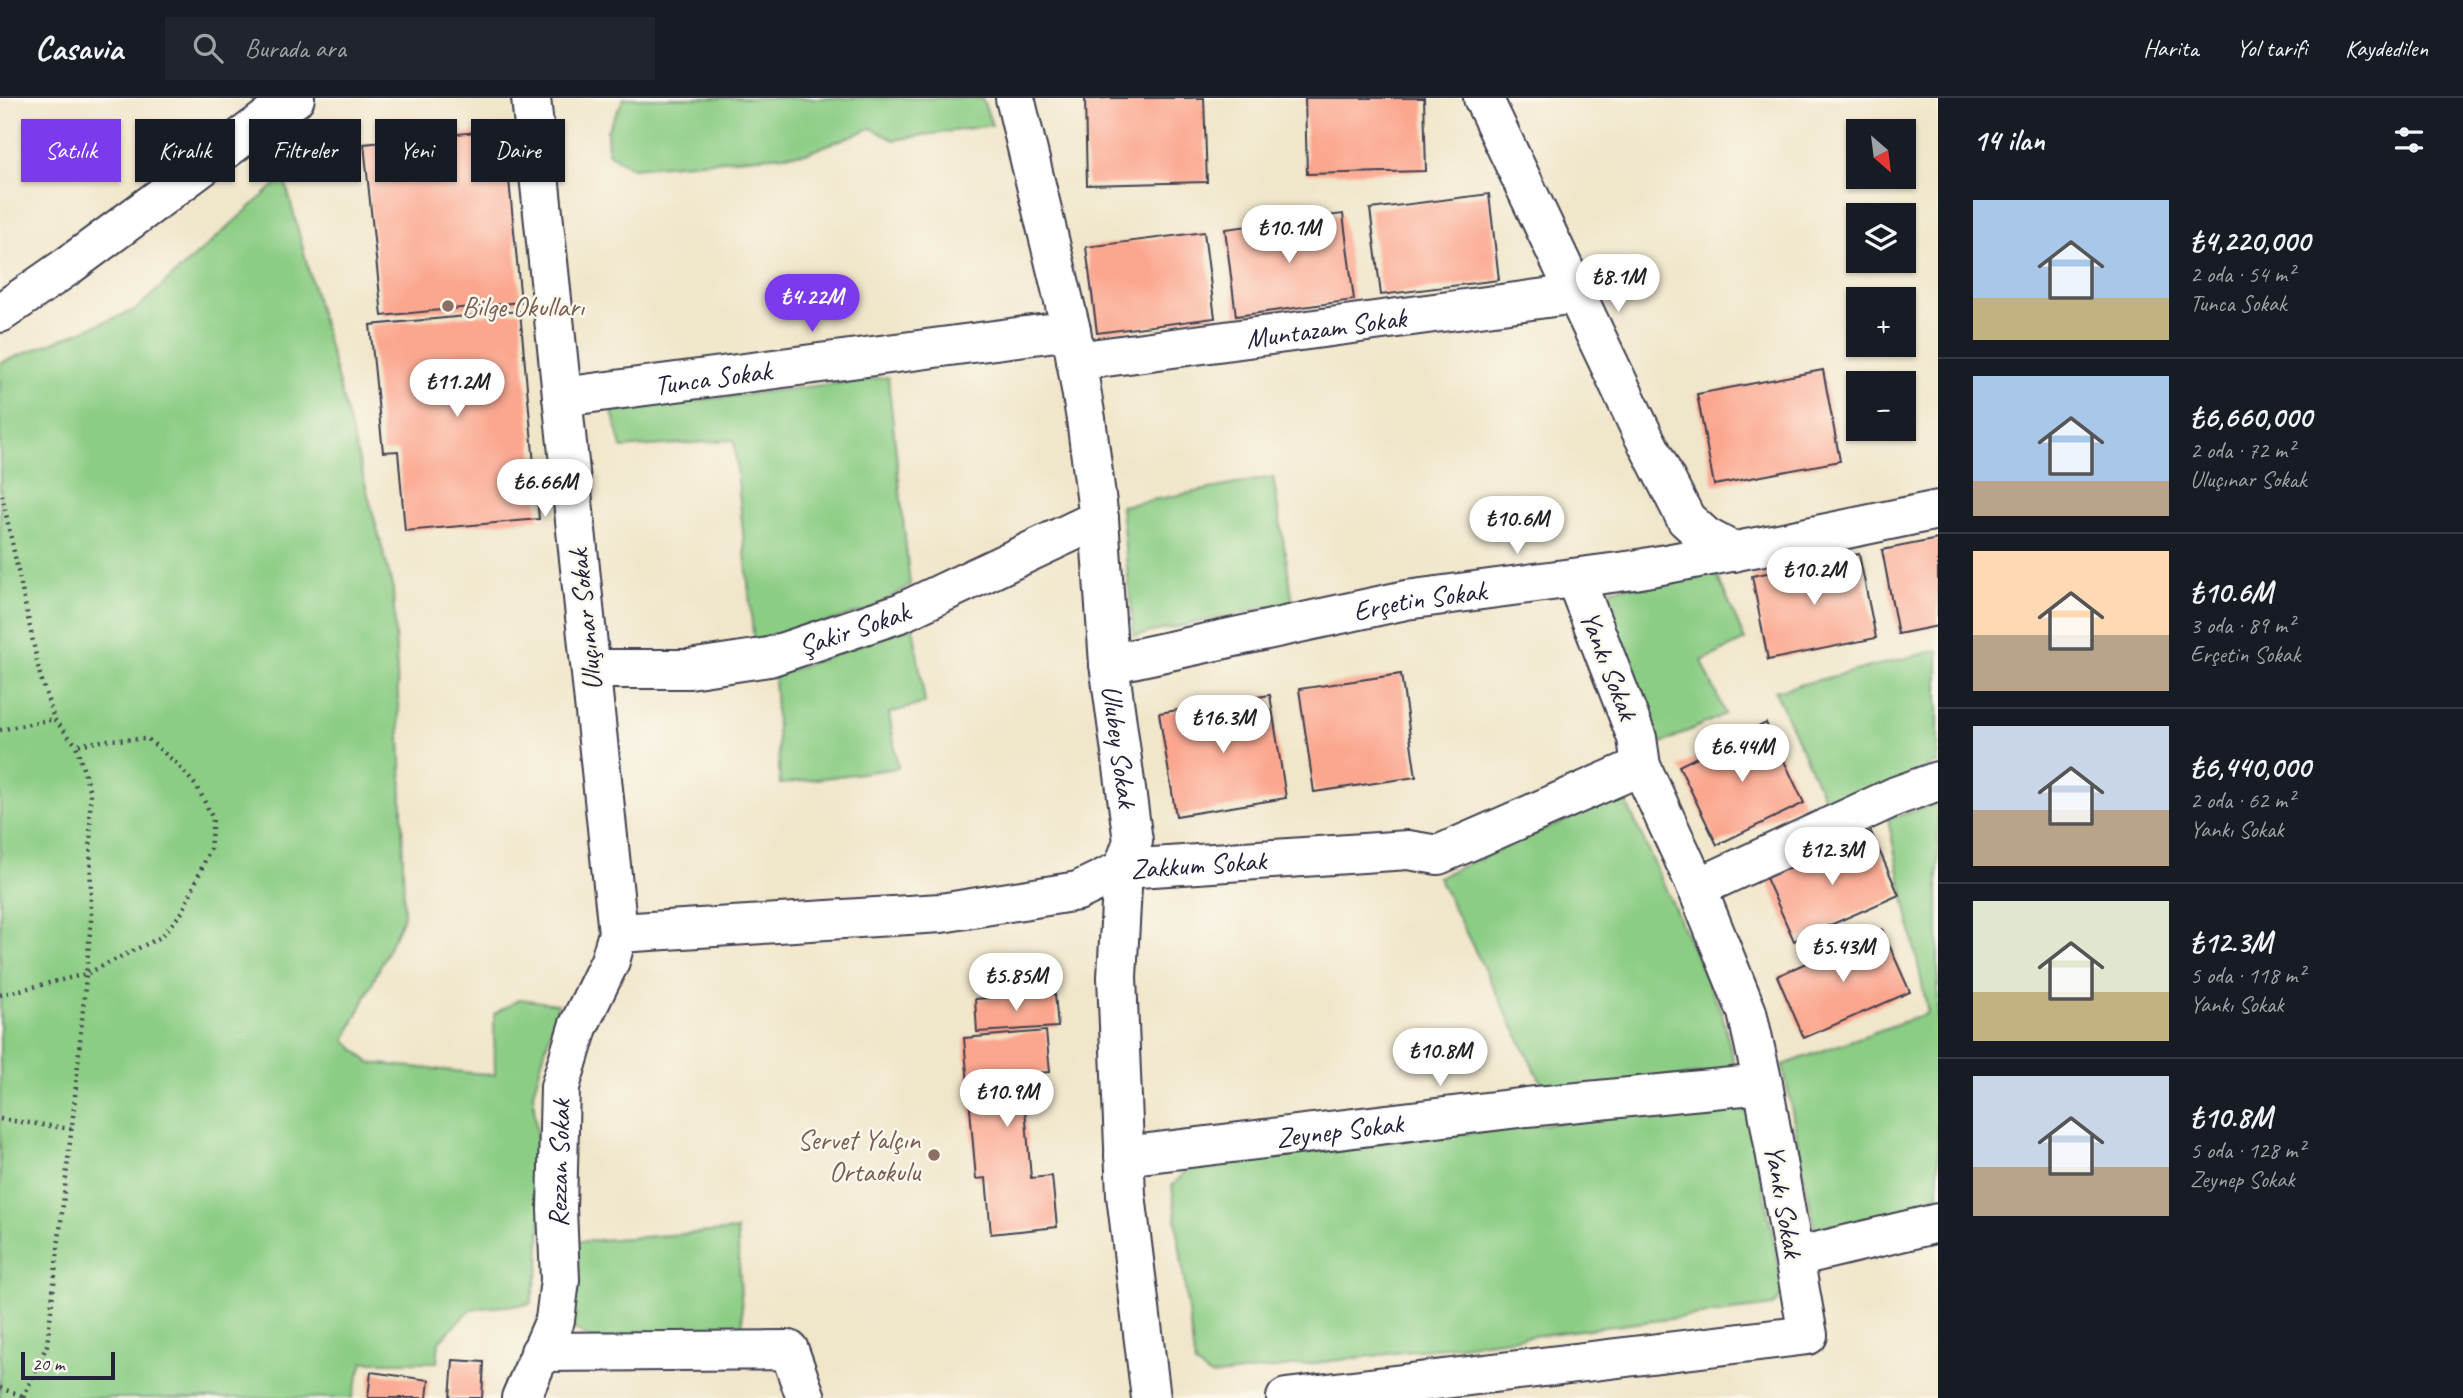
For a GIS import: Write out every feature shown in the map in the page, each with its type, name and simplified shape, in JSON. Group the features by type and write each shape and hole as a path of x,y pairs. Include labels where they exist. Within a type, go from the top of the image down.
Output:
{"street":[{"path":"0,313 295,98"},
{"name":"Uluçınar Sokak","path":"531,98 618,933"},
{"path":"1483,98 1643,435 1686,519 1706,537 1734,552"},
{"name":"Ulubey Sokak","path":"1019,100 1073,345 1099,519 1109,664 1133,841 1123,869 1117,977 1126,1195 1151,1398"},
{"name":"Muntazam Sokak","path":"1073,345 1576,294"},
{"name":"Tunca Sokak","path":"562,397 1073,345"},
{"name":"Erçetin Sokak","path":"1109,664 1406,600 1634,570 1938,510"},
{"name":"Şakir Sokak","path":"591,669 689,669 769,657 900,613 1099,519"},
{"name":"Yankı Sokak","path":"1286,1398 1808,1335 1763,1084 1747,1012 1698,888 1642,766 1637,738 1575,578"},
{"name":"Zakkum Sokak","path":"618,933 941,913 1078,891 1123,869 1408,850 1438,855 1642,766"},
{"path":"1698,888 1896,796 1938,781"},
{"name":"Rezzan Sokak","path":"521,1398 555,1320 560,1280 557,1209 560,1087 578,1027 610,961 618,933"},
{"name":"Zeynep Sokak","path":"1124,1156 1527,1107 1763,1084"},
{"path":"1795,1257 1938,1223"},
{"path":"540,1352 789,1350 806,1398"}],"path":[{"path":"0,1388 23,1397 47,1345 72,1129 91,922 90,792 76,745 54,719 40,675 2,495"},
{"path":"0,730 54,719"},
{"path":"0,995 86,974 161,937 183,911 210,849 213,820 198,788 178,765 148,739 108,740 76,745"},
{"path":"0,1119 72,1129"}],"green space":[{"path":"624,98 982,98 992,125 894,140 871,128 807,153 632,168 608,153 607,131"},
{"path":"278,182 285,182 393,589 401,759 404,916 345,1040 370,1063 495,1075 494,1014 520,999 558,1004 533,1093 542,1194 539,1269 530,1304 471,1309 439,1341 437,1362 363,1362 352,1398 0,1398 0,363 135,310"},
{"path":"888,377 910,585 871,609 754,644 734,440 622,448 612,411"},
{"path":"1273,477 1293,602 1134,636 1121,506"},
{"path":"1714,568 1745,640 1702,661 1725,714 1656,746 1600,602 1609,590"},
{"path":"913,626 925,703 889,713 898,768 780,784 774,676"},
{"path":"1938,650 1938,763 1829,809 1775,691"},
{"path":"1623,795 1721,1011 1736,1070 1546,1092 1438,877"},
{"path":"1938,803 1938,1206 1816,1236 1783,1065 1928,1013 1888,819"},
{"path":"1731,1103 1749,1114 1784,1293 1773,1306 1211,1376 1195,1365 1172,1186 1193,1164"},
{"path":"737,1230 743,1330 594,1341 570,1326 574,1242"}],"building":[{"path":"1204,98 1207,182 1087,185 1085,99"},
{"path":"1305,98 1424,98 1426,171 1307,174"},
{"path":"471,133 471,182 509,182 521,302 382,316 364,144 375,143 375,182 457,182 457,134"},
{"path":"1489,194 1499,280 1381,295 1370,209"},
{"path":"1343,214 1354,300 1236,316 1225,229"},
{"path":"1204,232 1215,318 1097,333 1086,247"},
{"path":"520,311 539,519 405,531 398,451 383,452 370,325"},
{"path":"1823,370 1840,461 1714,485 1697,394"},
{"path":"1938,539 1938,626 1898,634 1882,550"},
{"path":"1859,554 1876,638 1768,660 1752,576"},
{"path":"1401,674 1416,777 1314,792 1299,689"},
{"path":"1270,695 1286,798 1176,816 1159,713"},
{"path":"1766,723 1804,803 1717,845 1679,766"},
{"path":"1871,832 1899,895 1794,941 1766,878"},
{"path":"1882,929 1910,992 1804,1038 1777,976"},
{"path":"1055,994 1058,1027 977,1032 975,999"},
{"path":"1046,1031 1050,1072 1022,1074 1031,1178 1052,1176 1057,1227 991,1234 986,1178 976,1179 964,1038"},
{"path":"453,1360 484,1362 482,1398 450,1398"},
{"path":"371,1372 429,1380 427,1398 368,1398"}],"place":[{"name":"Bilge Okulları","path":"448,306"},
{"name":"Servet Yalçın Ortaokulu","path":"934,1155"}]}
